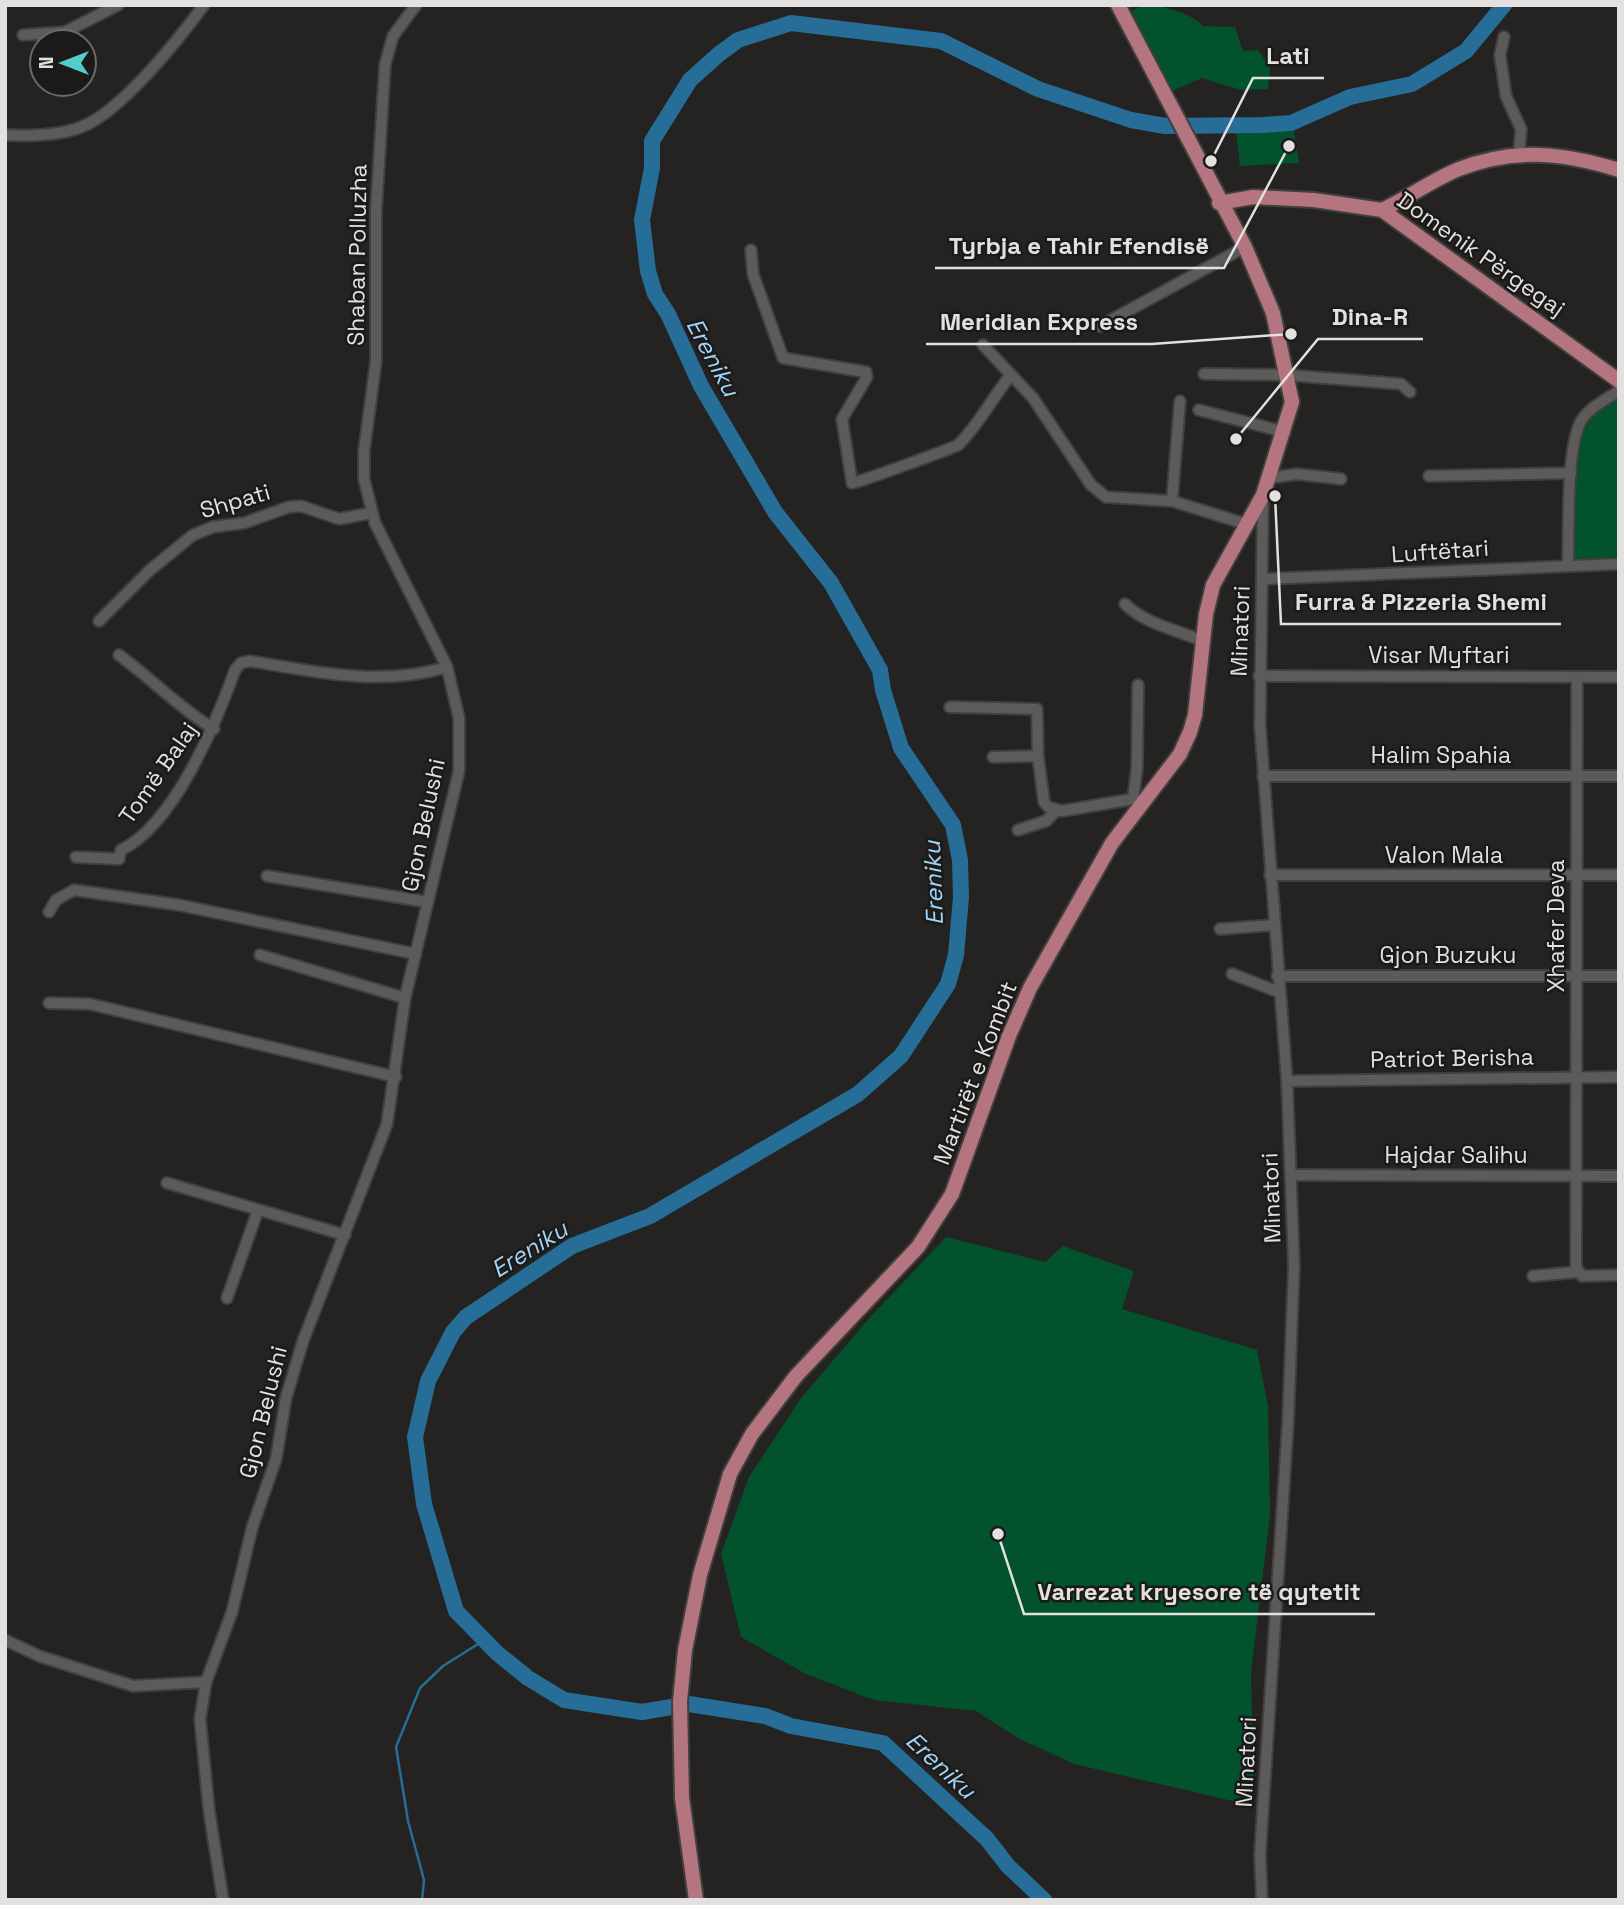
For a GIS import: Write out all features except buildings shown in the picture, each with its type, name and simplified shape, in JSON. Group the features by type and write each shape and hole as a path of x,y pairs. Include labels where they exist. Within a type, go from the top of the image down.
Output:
{"main road":[{"name":"Martirët e Kombit","path":"696,1900 680,1773 680,1700 685,1650 715,1515 739,1454 796,1376 918,1247 952,1194 1009,1036 1030,988 1138,801 1180,754 1190,732 1195,715 1203,641 1213,585 1263,495 1293,402 1273,313 1245,247 1219,203 1118,5"},
{"path":"1124,5 1126,22"},
{"path":"1382,210 1460,169 1519,155 1549,153 1577,157 1619,170"},
{"name":"Domenik Përgegaj","path":"1219,203 1252,197 1314,200 1382,210 1619,381"}],"street":[{"path":"23,35 65,32 118,5"},
{"path":"5,135 55,133 82,127 134,86 204,5"},
{"name":"Shaban Polluzha","path":"371,513 364,479 364,452 376,361 376,211 385,65 393,37 416,5"},
{"path":"1504,37 1500,55 1506,96 1521,129 1519,155"},
{"path":"1100,326 1245,247"},
{"path":"751,250 753,274 783,358 866,372 867,377 842,419 852,484 958,444 1010,376"},
{"path":"982,345 1033,398 1091,485 1106,497 1172,501 1247,524"},
{"path":"1204,374 1287,375 1401,384 1410,392"},
{"path":"1568,566 1571,473 1582,419 1619,391"},
{"path":"1172,501 1180,401"},
{"path":"1199,410 1285,432"},
{"path":"1429,476 1571,473"},
{"path":"1269,478 1297,474 1341,479"},
{"name":"Minatori","path":"1262,1900 1260,1855 1292,1335 1292,1175 1263,776 1259,676 1263,495"},
{"name":"Shpati","path":"99,621 150,570 193,535 213,527 244,523 289,506 301,506 339,519 371,513"},
{"name":"Gjon Belushi","path":"223,1900 209,1810 200,1719 206,1682 232,1612 252,1528 276,1459 286,1398 303,1341 379,1150 396,1077 405,998 458,771 459,718 447,667 397,572 371,513"},
{"name":"Luftëtari","path":"1263,579 1399,576 1444,569 1619,564"},
{"path":"1125,604 1151,621 1203,641"},
{"path":"119,655 150,677 182,709 214,729"},
{"name":"Tomë Balaj","path":"76,857 119,859 121,850 149,832 214,729 235,670 241,663 382,678 429,673 447,667"},
{"name":"Visar Myftari","path":"1259,676 1619,677"},
{"name":"Xhafer Deva","path":"1577,677 1577,1272"},
{"path":"1018,830 1046,821 1056,811 1138,801 1138,685"},
{"path":"950,707 1037,709 1038,756 1044,802 1056,811"},
{"path":"993,757 1038,756"},
{"name":"Halim Spahia","path":"1263,776 1619,776"},
{"name":"Valon Mala","path":"1270,875 1619,875"},
{"path":"267,876 428,902"},
{"path":"49,912 56,900 74,890 179,905 416,954"},
{"path":"1220,929 1274,925"},
{"path":"260,955 405,998"},
{"path":"1232,974 1279,992"},
{"name":"Gjon Buzuku","path":"1278,976 1619,976"},
{"path":"49,1003 90,1004 396,1077"},
{"name":"Patriot Berisha","path":"1287,1082 1619,1077"},
{"name":"Hajdar Salihu","path":"1292,1175 1619,1176"},
{"path":"167,1183 345,1235"},
{"path":"227,1298 258,1210"},
{"path":"1532,1276 1577,1272 1581,1276 1619,1275"},
{"path":"5,1640 38,1656 133,1686 206,1682"}],"green space":[{"path":"1143,5 1176,11 1203,26 1235,27 1243,51 1258,50 1270,67 1268,89 1240,90 1202,78 1170,92 1130,12"},
{"path":"1292,119 1299,163 1240,166 1236,132"},
{"path":"1619,399 1619,557 1575,559 1574,486 1579,448 1584,431 1594,415"},
{"path":"946,1237 1045,1262 1063,1246 1134,1271 1122,1309 1257,1350 1268,1406 1270,1514 1251,1673 1254,1806 1074,1764 1018,1738 976,1711 874,1700 806,1674 741,1637 721,1554 749,1477 801,1398 865,1323"}],"waterway":[{"name":"Ereniku","path":"1044,1900 1008,1866 987,1839 883,1743 791,1726 765,1716 689,1704 642,1712 564,1700 528,1678 497,1653 456,1611 424,1504 415,1437 428,1381 453,1332 466,1317 572,1246 650,1216 858,1094 901,1056 948,984 956,955 961,897 960,860 953,825 901,748 883,690 880,670 831,583 775,512 701,386 668,314 655,294 648,271 642,220 652,168 652,141 690,80 719,54 738,40 791,23 941,41 1038,89 1131,120 1165,126 1263,125 1291,123 1350,97 1412,84 1466,51 1504,5"},
{"path":"422,1900 424,1880 408,1821 396,1747 420,1688 443,1666 486,1639"}],"place":[{"name":"Tyrbja e Tahir Efendisë","path":"1289,146"},
{"name":"Lati","path":"1211,161"},
{"name":"Meridian Express","path":"1291,334"},
{"name":"Dina-R","path":"1236,439"},
{"name":"Furra & Pizzeria Shemi","path":"1275,496"},
{"name":"Varrezat kryesore të qytetit","path":"998,1534"}]}
